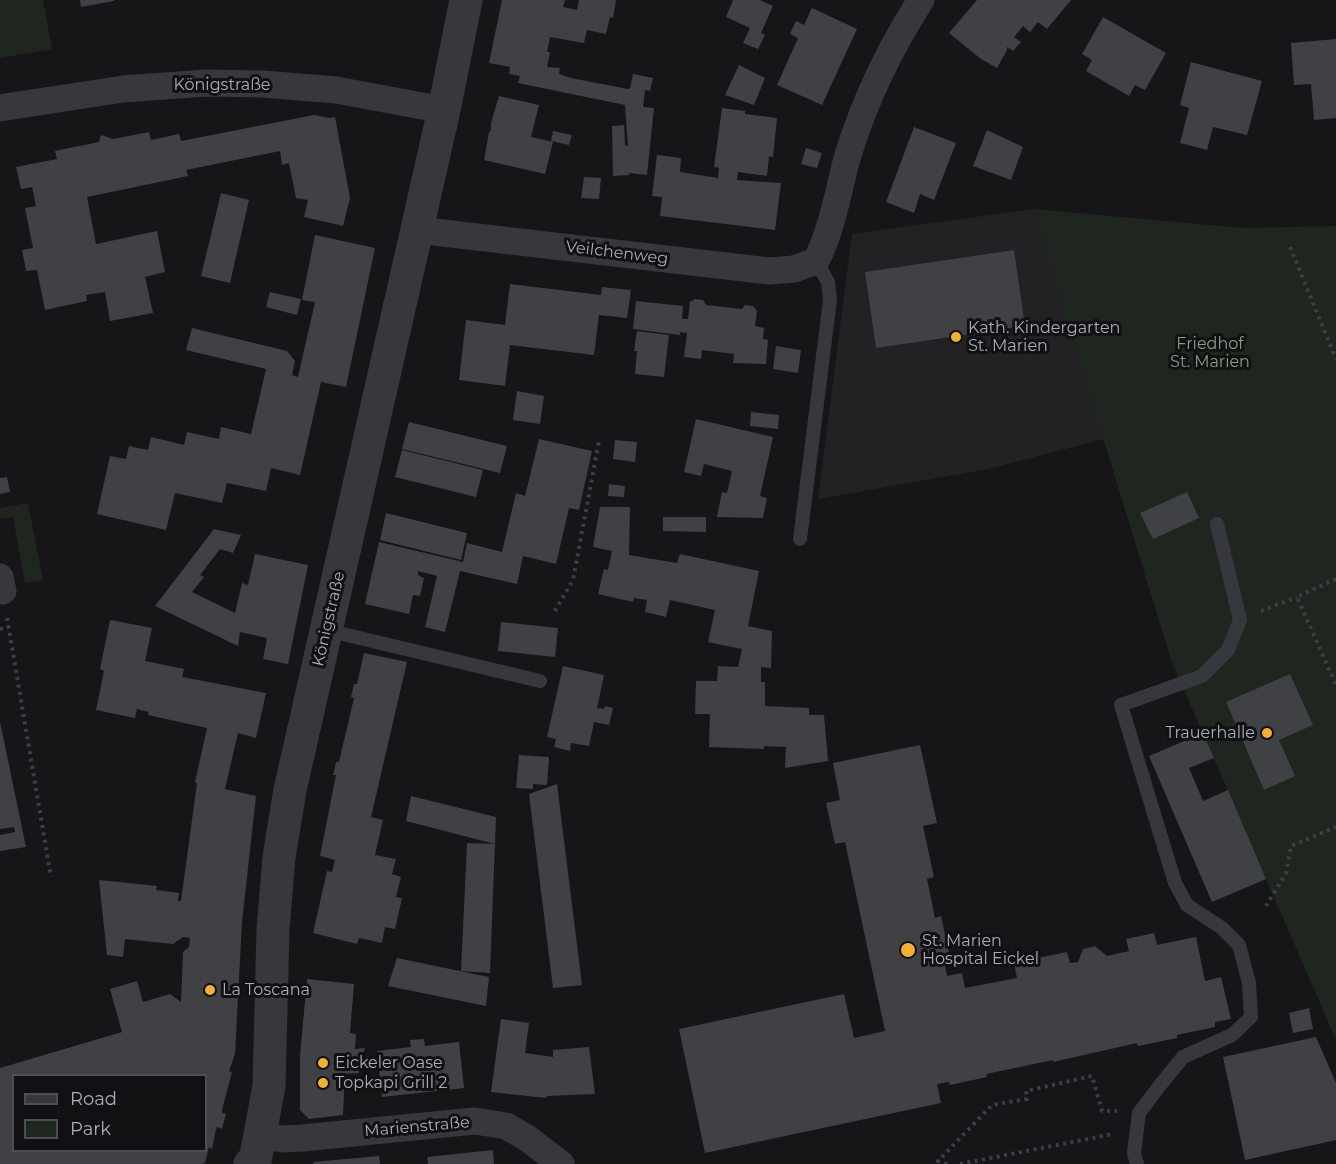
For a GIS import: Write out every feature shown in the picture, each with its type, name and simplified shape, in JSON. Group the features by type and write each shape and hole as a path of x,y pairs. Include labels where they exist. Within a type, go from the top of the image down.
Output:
{"street":[{"name":"Königstraße","path":"255,1156 269,1086 273,928 279,857 290,790 444,110 466,0"},
{"path":"816,261 826,242 849,154 869,96 898,36 921,0"},
{"name":"Königstraße","path":"0,108 123,88 206,82 336,90 444,110"},
{"name":"Veilchenweg","path":"417,230 769,270 794,269 816,261"},
{"name":"Marienstraße","path":"255,1156 282,1138 475,1122 506,1126 527,1137 561,1164"}],"lane":[{"path":"800,539 830,300 828,282 816,261"},
{"path":"1137,1164 1134,1152 1139,1113 1183,1057 1232,1035 1251,1017 1249,983 1239,945 1222,928 1187,905 1175,883 1121,705 1202,676 1227,650 1240,620 1217,524"},
{"path":"326,630 540,681"}],"path":[{"path":"1290,246 1336,359"},
{"path":"555,611 573,580 599,441"},
{"path":"1240,620 1336,579"},
{"path":"1,584 51,877"},
{"path":"1297,597 1336,685"},
{"path":"0,629 9,627"},
{"path":"1266,906 1286,873 1291,846 1336,827"},
{"path":"947,1164 938,1161 992,1105 1027,1099 1026,1090 1092,1076 1102,1111 1139,1113"},
{"path":"960,1164 1137,1129"}],"shaded area":[{"name":"Kath. Kindergarten St. Marien","path":"1033,209 1104,439 988,469 818,499 852,234"}],"green space":[{"path":"0,0 43,0 52,49 0,58"},
{"name":"Friedhof St. Marien","path":"1033,209 1242,228 1336,226 1336,1040 1171,660"},
{"path":"28,503 43,580 25,583 13,517 0,519 0,508"}],"building":[{"path":"80,0 114,0 114,1 81,7"},
{"path":"502,0 565,0 563,7 577,10 579,0 616,0 613,18 610,17 606,34 587,30 584,43 550,37 547,67 560,68 559,74 571,78 628,89 633,74 653,78 650,91 645,90 643,107 654,108 647,175 629,173 629,175 613,176 612,126 624,125 625,145 628,146 625,105 518,83 520,76 509,74 510,67 489,63"},
{"path":"733,0 760,0 773,6 761,33 765,35 758,49 743,43 750,28 726,17"},
{"path":"977,0 1071,0 1047,29 1038,22 1030,32 1023,26 1014,37 1021,42 1013,51 1007,47 997,68 981,59 949,33"},
{"path":"812,8 857,29 822,105 777,85 798,38 790,34 796,21 804,25"},
{"path":"1103,17 1166,53 1145,90 1135,85 1129,96 1086,71 1092,60 1082,54"},
{"path":"1336,39 1336,118 1314,120 1311,84 1294,85 1291,43"},
{"path":"1191,62 1262,81 1247,135 1213,127 1207,150 1180,143 1189,108 1180,105"},
{"path":"739,65 765,78 754,105 725,95"},
{"path":"499,96 539,105 531,137 553,142 545,174 484,160"},
{"path":"722,108 777,118 773,157 769,156 767,176 738,172 737,180 781,183 775,230 660,216 662,197 652,196 657,155 681,158 680,172 718,178 719,168 714,167"},
{"path":"314,115 335,117 350,198 343,226 304,217 308,200 296,198 289,163 282,165 280,151 186,170 188,176 87,197 96,244 157,231 165,272 145,277 153,313 110,321 105,292 86,295 87,301 45,310 37,270 26,271 22,250 33,248 25,208 36,206 32,187 21,189 16,167 57,159 55,151 99,142 101,135 113,139 149,132 151,140 179,134 181,141"},
{"path":"914,127 956,143 934,200 920,194 914,213 886,202"},
{"path":"987,130 1023,147 1011,180 973,166"},
{"path":"553,131 572,135 569,145 551,141"},
{"path":"806,148 822,153 817,168 801,164"},
{"path":"584,177 601,178 599,199 581,198"},
{"path":"221,193 249,200 230,283 201,276"},
{"path":"315,235 375,248 346,387 321,382 300,475 271,468 266,491 227,483 222,503 175,493 166,530 97,514 110,456 126,459 129,446 148,450 151,437 184,445 187,432 219,439 221,427 251,434 266,369 186,350 192,328 287,351 295,361 292,375 298,377 315,302 302,300"},
{"path":"1014,250 1025,326 876,348 865,272"},
{"path":"510,284 601,295 602,287 631,290 627,318 599,315 594,355 510,345 505,386 459,380 466,320 505,325"},
{"path":"270,292 301,299 297,315 266,307"},
{"path":"695,299 703,300 706,305 742,309 745,305 753,306 757,311 755,326 764,328 763,339 768,340 766,364 733,363 734,354 702,350 701,359 684,357 687,333 680,332 680,335 633,329 636,301 683,306 682,319 688,319 690,302"},
{"path":"637,331 669,335 664,377 635,374 637,351 634,351"},
{"path":"776,346 801,350 798,373 773,369"},
{"path":"517,391 544,396 540,424 513,420"},
{"path":"751,412 779,415 778,429 750,426"},
{"path":"696,419 773,437 760,496 767,498 763,518 717,517 722,492 727,493 732,471 704,464 701,476 684,472"},
{"path":"409,422 507,446 500,473 402,449"},
{"path":"539,439 592,451 579,510 569,508 556,564 523,556 517,584 460,571 445,632 425,627 437,576 418,571 418,575 424,578 420,596 413,595 409,614 365,604 379,542 463,562 467,543 502,552 516,493 525,496"},
{"path":"615,440 637,442 635,462 613,459"},
{"path":"402,450 483,470 476,497 395,477"},
{"path":"7,477 10,492 0,494 0,478"},
{"path":"609,484 625,486 624,497 608,496"},
{"path":"1187,492 1199,518 1153,539 1140,513"},
{"path":"600,507 630,507 629,555 677,563 680,554 759,571 748,626 772,631 771,668 761,667 761,682 765,682 765,706 809,708 809,715 824,715 828,761 785,768 786,747 764,746 764,749 709,747 710,714 695,714 696,681 717,681 718,666 738,667 742,649 708,642 715,610 670,600 666,617 645,612 647,600 634,598 633,602 598,594 604,569 608,570 612,551 593,547"},
{"path":"386,513 467,533 461,560 380,540"},
{"path":"663,517 706,517 706,532 663,531"},
{"path":"214,529 241,535 233,553 220,549 200,575 204,577 192,592 235,613 242,583 248,585 255,554 308,565 288,664 263,659 267,638 240,632 238,646 155,606"},
{"path":"110,620 152,628 145,661 184,669 182,677 266,693 256,738 238,733 225,789 256,796 242,922 235,1054 229,1071 232,1072 222,1110 222,1113 226,1114 222,1129 217,1127 216,1129 212,1149 209,1147 205,1163 201,1164 0,1164 0,1068 122,1032 110,989 137,981 143,1002 170,994 181,1002 183,952 189,947 190,938 183,937 173,944 125,939 123,957 107,955 99,880 157,886 156,890 179,893 178,901 181,901 197,783 195,782 207,728 148,715 149,712 137,709 135,718 96,710 104,671 100,669"},
{"path":"501,622 558,628 555,657 498,651"},
{"path":"364,653 407,662 371,817 383,820 375,855 396,859 392,874 401,877 396,897 402,898 395,929 385,927 382,943 359,938 357,944 313,933 327,871 332,872 335,860 320,856 336,775 333,775 336,762 339,762 354,698 351,697 354,684 357,684"},
{"path":"563,666 604,675 597,708 604,709 605,706 613,708 609,725 594,722 589,746 571,743 570,751 554,747 556,739 547,737"},
{"name":"Trauerhalle","path":"1290,674 1313,725 1279,740 1295,776 1264,790 1226,702"},
{"path":"0,722 26,847 0,851 0,835 15,832 14,827 0,829"},
{"path":"1203,733 1214,758 1189,768 1203,801 1228,790 1266,879 1212,902 1149,756"},
{"name":"St. Marien Hospital Eickel","path":"920,745 937,823 923,826 934,877 927,879 935,918 941,916 949,953 943,955 947,976 962,973 965,988 1017,978 1014,963 1067,952 1070,963 1078,962 1083,949 1095,946 1107,956 1129,951 1126,939 1154,933 1157,945 1196,937 1205,981 1221,977 1231,1019 1215,1022 1215,1027 1177,1035 1177,1038 1138,1046 1137,1043 1053,1062 1053,1060 986,1074 987,1077 950,1085 949,1082 937,1084 941,1103 705,1153 679,1029 844,994 854,1038 885,1031 845,842 835,844 826,803 840,800 833,763"},
{"path":"519,755 549,757 547,785 533,784 533,789 516,788"},
{"path":"557,784 582,985 553,988 529,794"},
{"path":"411,796 496,817 495,844 406,821"},
{"path":"467,843 495,844 490,973 461,971"},
{"path":"397,958 489,977 486,1006 388,986"},
{"path":"307,979 354,984 350,1033 356,1034 355,1049 365,1048 358,1066 359,1073 345,1074 343,1115 309,1119 300,1110 300,1056"},
{"path":"1309,1008 1313,1029 1293,1033 1289,1013"},
{"path":"501,1019 529,1023 525,1053 553,1057 553,1050 589,1047 595,1094 547,1096 546,1098 491,1092"},
{"path":"1316,1037 1336,1083 1336,1140 1245,1160 1223,1057"},
{"path":"424,1039 425,1046 459,1042 464,1088 382,1097 377,1051 411,1047 410,1040"},
{"path":"493,1150 494,1164 428,1164 427,1157"},
{"path":"379,1156 380,1164 313,1164 313,1162"}],"place":[{"name":"Kath. Kindergarten St. Marien","path":"956,337"},
{"name":"Trauerhalle","path":"1267,733"},
{"name":"St. Marien Hospital Eickel","path":"908,950"},
{"name":"La Toscana","path":"210,990"},
{"name":"Eickeler Oase","path":"323,1063"},
{"name":"Topkapi Grill 2","path":"323,1083"}]}
